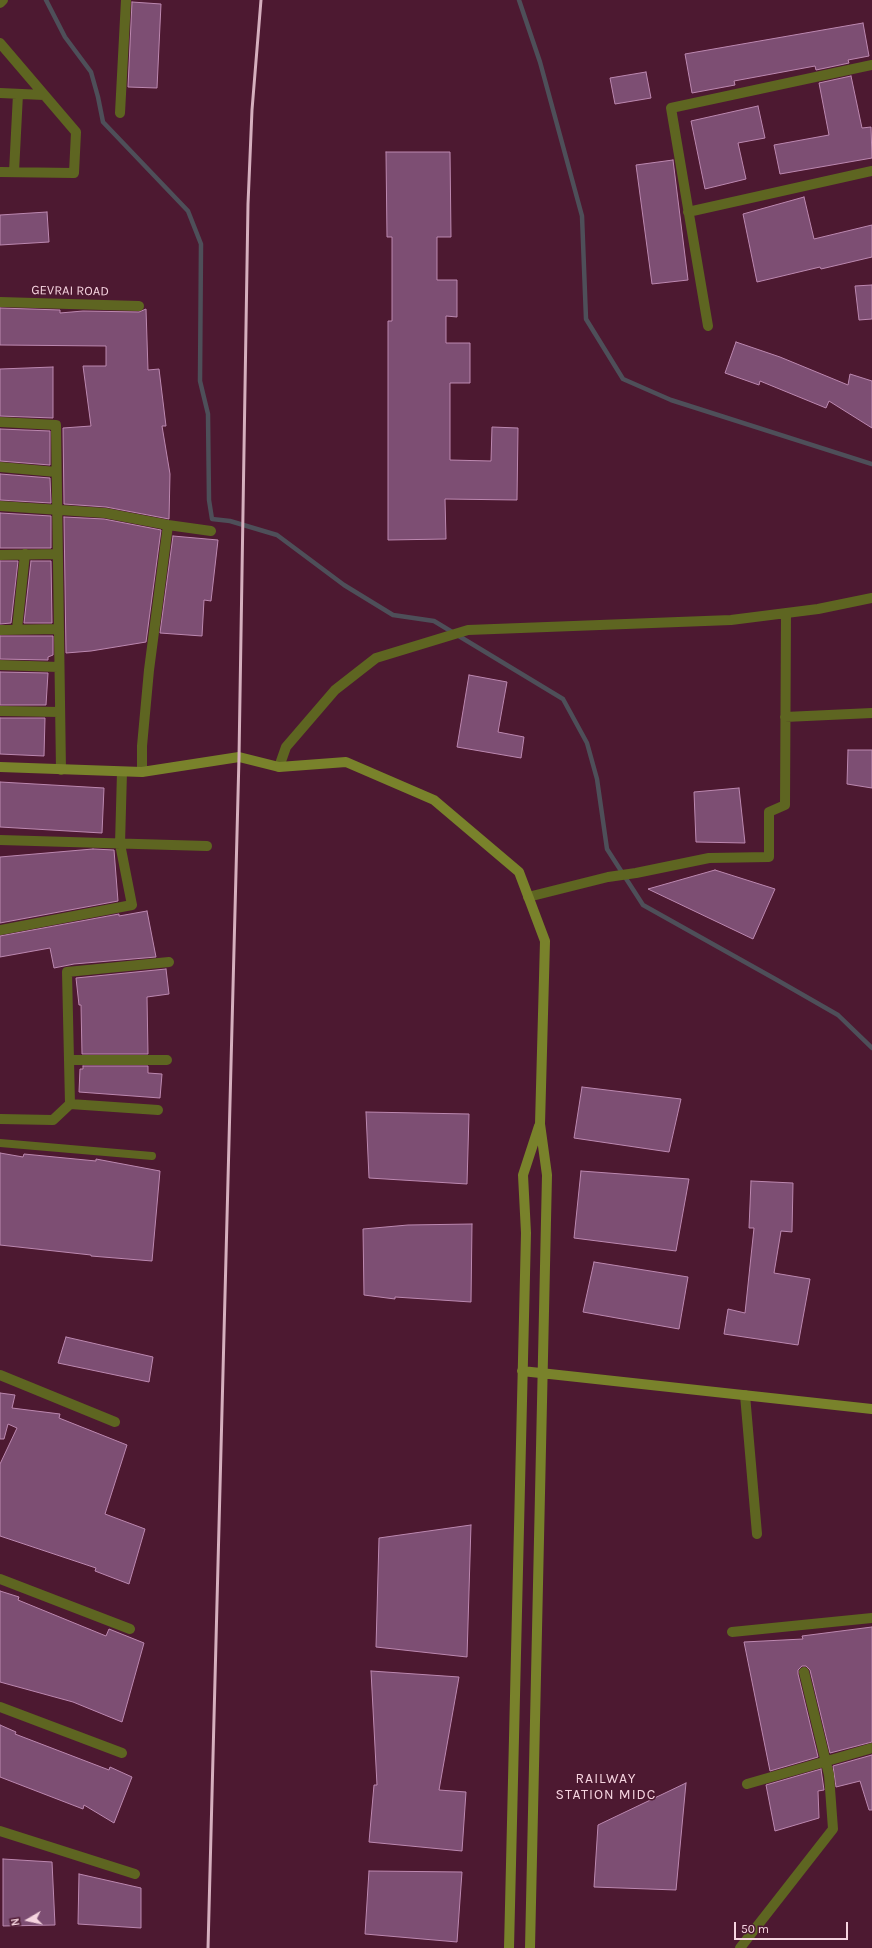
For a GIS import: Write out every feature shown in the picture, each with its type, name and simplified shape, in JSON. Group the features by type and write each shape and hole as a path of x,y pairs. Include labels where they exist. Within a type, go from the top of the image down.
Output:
{"street":[{"path":"0,3 3,0"},
{"path":"120,113 126,0"},
{"path":"0,43 76,132 74,173 0,172"},
{"path":"708,326 671,108 872,66"},
{"path":"0,93 44,95"},
{"path":"14,172 18,94"},
{"path":"688,212 872,171"},
{"name":"GEVRAI ROAD","path":"0,302 140,306"},
{"path":"0,422 56,425 58,667 61,770"},
{"path":"0,467 56,472"},
{"path":"0,506 105,513 168,525 211,531"},
{"path":"142,772 142,746 149,670 168,525"},
{"path":"17,629 25,554"},
{"path":"0,555 57,554"},
{"path":"279,767 286,747 335,690 376,658 468,630 731,620 818,609 872,598"},
{"path":"528,897 608,877 636,873 709,858 769,857 769,812 785,805 786,613"},
{"path":"0,630 58,629"},
{"path":"0,665 58,667"},
{"path":"0,711 59,712"},
{"path":"786,717 872,713"},
{"path":"0,767 142,772 239,757 279,767 346,762 434,800 519,872 545,942 540,1124 547,1175 530,1948"},
{"path":"0,930 132,905 120,844 122,772"},
{"path":"0,840 207,846"},
{"path":"70,1104 67,972 169,962"},
{"path":"69,1060 167,1060"},
{"path":"0,1119 53,1120 70,1104 158,1110"},
{"path":"509,1948 526,1233 523,1175 540,1124"},
{"path":"522,1371 543,1372 872,1409"},
{"path":"0,1375 115,1422"},
{"path":"745,1395 757,1534"},
{"path":"0,1579 130,1629"},
{"path":"732,1632 872,1618"},
{"path":"740,1948 833,1828 829,1775 804,1672"},
{"path":"0,1707 122,1753"},
{"path":"746,1784 872,1748"},
{"path":"0,1830 136,1874"}],"lane":[{"path":"0,1143 152,1156"}],"building":[{"path":"132,2 161,4 157,88 128,87"},
{"path":"863,23 869,56 848,60 849,63 816,70 815,66 734,81 735,85 692,93 685,54"},
{"path":"646,72 651,98 615,104 610,78"},
{"path":"851,76 862,128 871,127 872,158 780,174 774,145 829,135 819,83"},
{"path":"758,106 765,138 738,143 746,179 705,189 691,121"},
{"path":"386,152 450,152 451,237 437,237 437,280 457,280 457,317 446,316 446,343 470,343 470,383 450,383 450,460 491,461 492,427 518,428 517,500 445,499 446,539 388,540 388,321 392,321 392,237 387,237"},
{"path":"673,160 688,280 652,284 636,165"},
{"path":"804,197 814,239 872,225 872,257 821,269 820,267 757,282 743,214"},
{"path":"47,212 49,242 0,245 0,215"},
{"path":"872,285 872,319 859,320 855,286"},
{"path":"0,308 60,310 60,313 83,311 139,312 146,309 148,370 159,369 166,426 162,426 170,474 169,519 106,507 64,504 63,428 91,426 83,366 106,366 106,346 0,345"},
{"path":"736,342 780,357 848,385 850,374 872,381 872,428 829,401 826,408 760,381 759,385 725,373"},
{"path":"53,367 53,418 0,416 0,369"},
{"path":"0,429 50,431 50,465 0,461"},
{"path":"0,474 50,478 51,503 0,500"},
{"path":"0,513 51,516 51,548 0,548"},
{"path":"64,517 104,519 161,530 146,642 91,651 66,653"},
{"path":"173,536 218,540 211,601 204,600 202,636 160,633"},
{"path":"0,561 18,561 11,623 0,624"},
{"path":"31,561 51,561 52,623 24,623"},
{"path":"0,636 53,636 53,655 48,657 48,660 0,659"},
{"path":"0,672 48,673 46,705 0,705"},
{"path":"469,675 507,682 498,732 524,737 521,758 457,747"},
{"path":"0,718 45,718 44,756 0,754"},
{"path":"848,750 872,750 872,788 847,784"},
{"path":"0,782 104,788 102,833 0,827"},
{"path":"739,788 745,843 696,842 694,792"},
{"path":"93,849 114,850 118,901 0,923 0,857"},
{"path":"715,870 775,889 753,939 648,889"},
{"path":"147,911 156,957 74,964 54,968 50,948 0,957 0,936 119,914 119,916"},
{"path":"166,969 169,994 147,997 148,1054 82,1054 81,1005 79,1005 76,978"},
{"path":"83,1066 148,1066 148,1073 162,1074 160,1098 79,1092 80,1069 83,1069"},
{"path":"582,1087 681,1099 669,1152 574,1138"},
{"path":"366,1112 469,1114 467,1184 369,1178"},
{"path":"0,1153 23,1157 24,1154 96,1161 96,1159 160,1171 152,1261 91,1256 0,1245"},
{"path":"581,1171 689,1179 676,1251 574,1238"},
{"path":"751,1181 793,1183 792,1232 781,1231 774,1273 810,1279 798,1345 724,1334 728,1309 745,1313 754,1228 749,1228"},
{"path":"472,1224 471,1302 395,1297 395,1299 364,1295 363,1229 408,1225"},
{"path":"594,1262 688,1277 679,1329 583,1312"},
{"path":"66,1337 153,1357 149,1382 58,1363"},
{"path":"0,1393 15,1395 12,1408 60,1414 59,1418 127,1445 105,1514 145,1529 129,1584 95,1571 96,1568 0,1536 0,1464 17,1428 8,1424 4,1439 0,1439"},
{"path":"471,1525 467,1657 376,1647 379,1538"},
{"path":"0,1591 19,1597 18,1600 106,1636 109,1629 144,1643 122,1722 73,1702 0,1682"},
{"path":"872,1627 872,1742 830,1753 810,1670 806,1666 802,1666 798,1670 798,1674 818,1757 770,1771 744,1642 803,1639 802,1636"},
{"path":"371,1671 459,1677 439,1790 466,1792 462,1851 369,1842 374,1785 377,1785"},
{"path":"0,1725 16,1732 15,1734 109,1770 110,1767 132,1777 114,1823 84,1805 83,1809 0,1777"},
{"path":"872,1755 872,1810 869,1810 860,1781 836,1787 833,1766"},
{"path":"821,1769 824,1790 818,1791 819,1818 775,1831 766,1785"},
{"path":"686,1783 676,1890 594,1887 598,1825"},
{"path":"3,1859 52,1862 55,1925 3,1926"},
{"path":"369,1871 462,1872 457,1942 365,1934"},
{"path":"79,1874 141,1888 141,1928 78,1924"}],"waterway":[{"path":"46,0 65,37 91,72 103,122 188,211 201,244 200,381 208,414 209,500 212,519 230,521 277,535 344,585 393,615 434,621 563,699 587,743 597,779 607,849 643,905 838,1015 872,1048"},
{"path":"519,0 540,62 582,216 586,319 623,379 671,400 872,464"}],"railway":[{"path":"208,1948 239,757 248,204 252,110 261,0"}],"district":[{"name":"RAILWAY STATION MIDC","path":"606,1788"}]}
